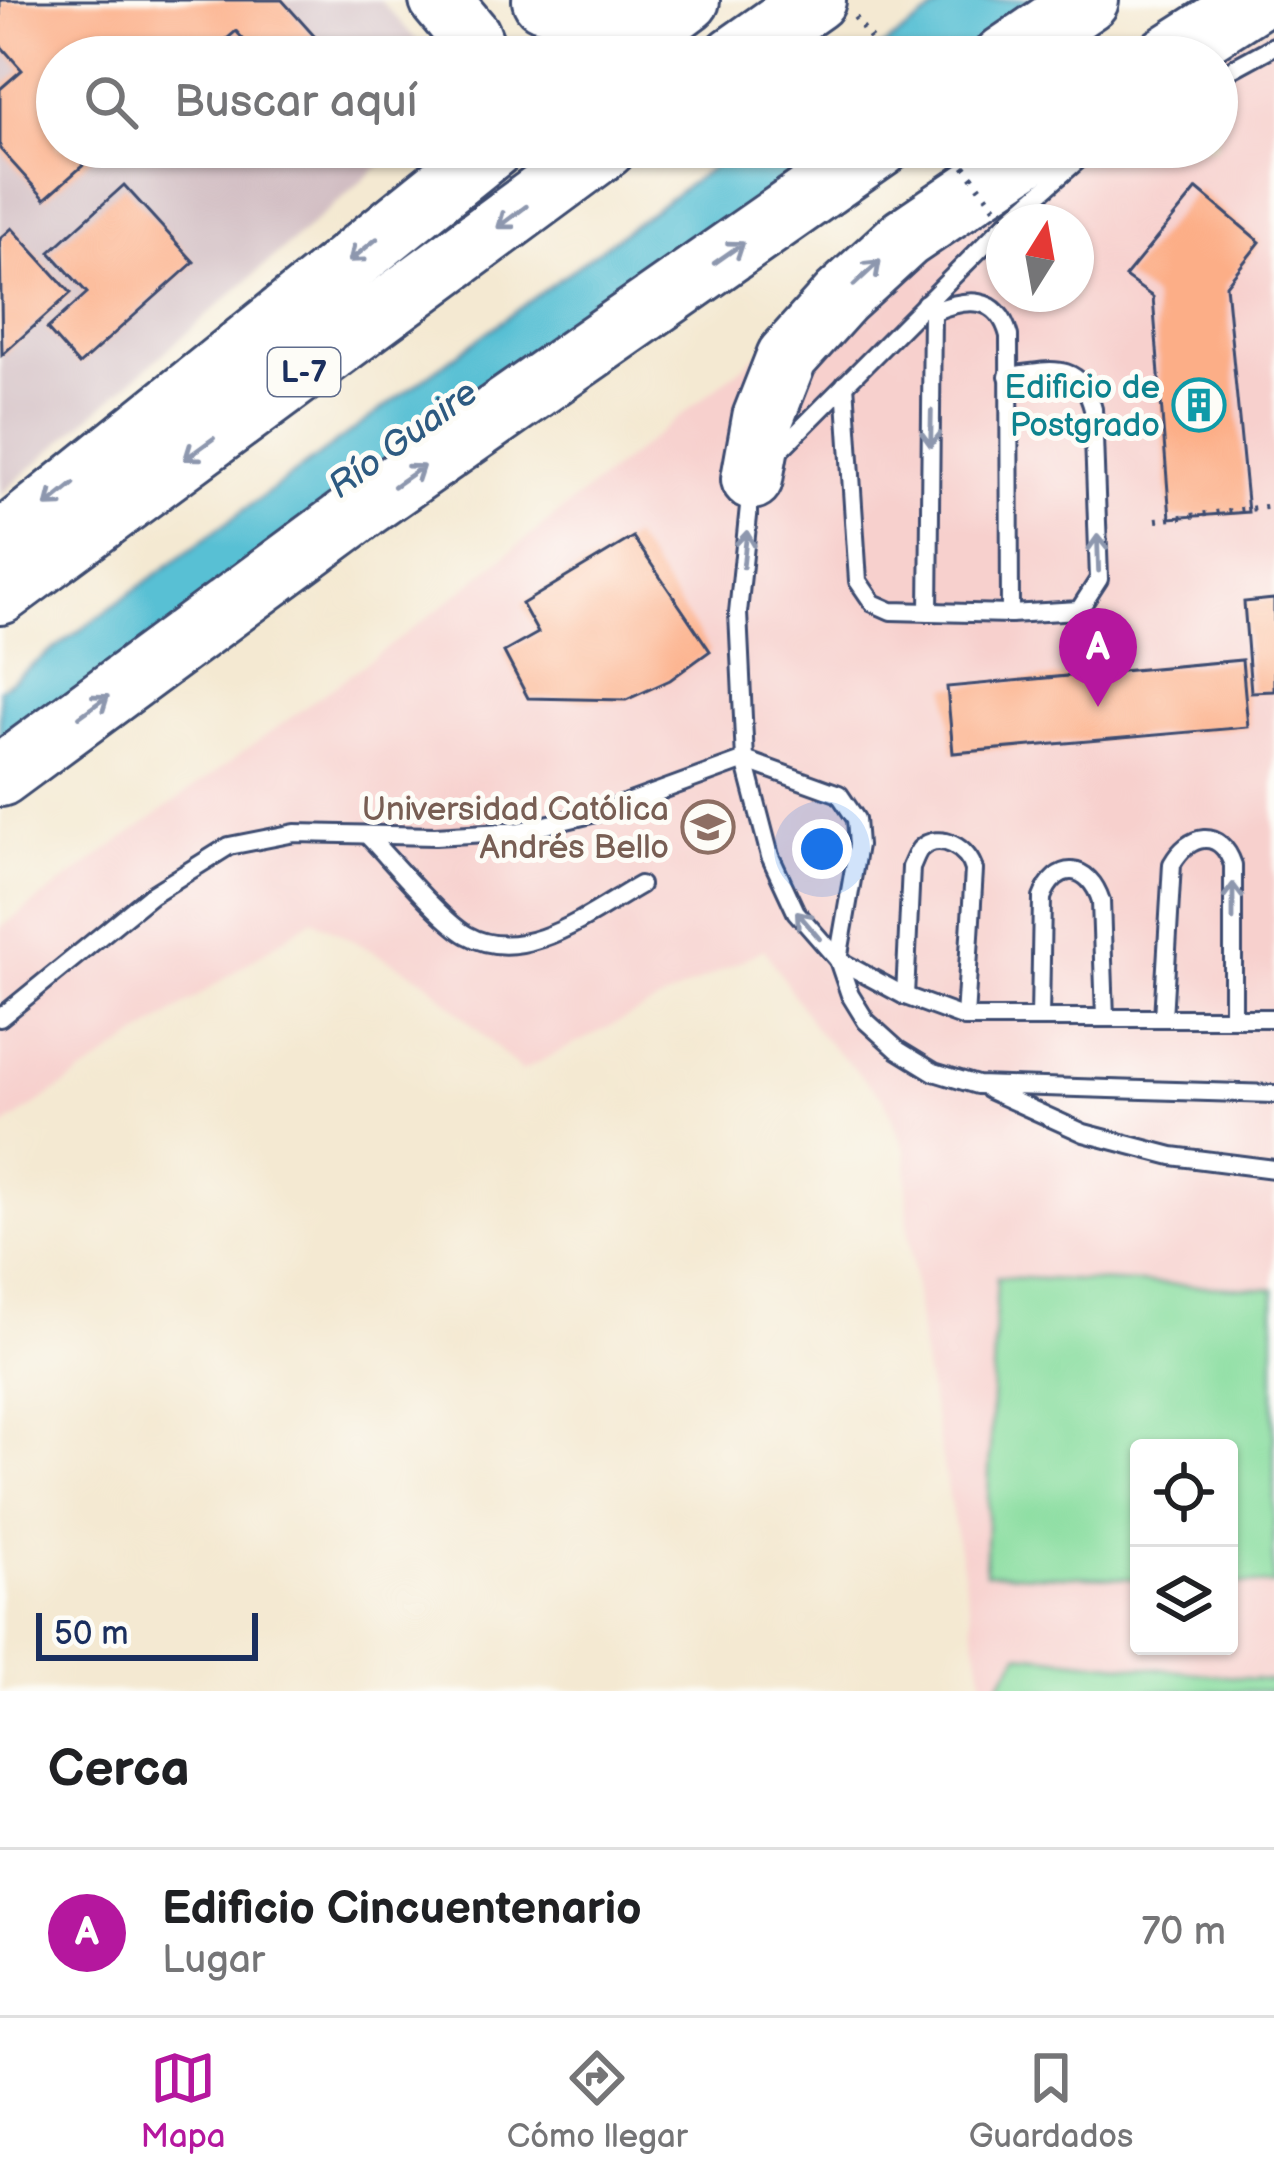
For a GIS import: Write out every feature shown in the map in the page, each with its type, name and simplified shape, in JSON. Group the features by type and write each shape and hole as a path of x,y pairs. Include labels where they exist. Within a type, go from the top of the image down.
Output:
{"highway":[{"path":"440,0 470,36"},
{"path":"543,0 586,8 671,0"},
{"path":"641,36 689,0"},
{"path":"764,36 815,0"},
{"path":"1034,36 1088,0"},
{"path":"1043,36 1133,0"},
{"path":"1199,36 1255,0"},
{"path":"0,544 458,168"},
{"name":"L-7","path":"0,594 578,168"},
{"path":"0,776 364,508 850,168"},
{"path":"752,478 763,418 787,357 904,238 1008,168"}],"lane":[{"path":"1238,66 1274,46"},
{"path":"1028,204 1070,168"},
{"path":"986,245 752,478 738,613 746,760 770,856 796,912 838,960 904,996 965,1018 1274,1018"},
{"path":"928,307 974,299 990,304 1005,320 1010,614"},
{"path":"928,307 929,612"},
{"path":"845,384 858,581 873,603 891,611 1010,614 1079,610 1099,579 1093,409 1088,392 1078,378 1066,372 1008,376"},
{"path":"0,1018 151,895 229,846 295,833 435,836 521,831 608,810 746,760 839,794 856,819 859,845 838,960 850,995 866,1021 898,1050 934,1072 977,1085 1084,1133 1172,1156 1274,1168"},
{"path":"367,835 464,934 492,944 528,942 640,885"},
{"path":"1162,1018 1172,864 1181,848 1196,839 1223,846 1233,865 1233,1018"},
{"path":"904,996 911,867 920,850 936,842 957,845 971,857 974,869 965,1018"},
{"path":"1040,1018 1042,898 1047,884 1071,870 1095,884 1100,901 1105,1018"},
{"path":"977,1085 1274,1094"}],"path":[{"path":"842,0 869,36"},
{"path":"965,168 992,204"},
{"path":"1156,520 1274,506"}],"shaded area":[{"path":"0,0 380,0 413,36 36,36 36,168 377,168 0,495"},
{"name":"Universidad Católica Andrés Bello","path":"1274,25 1274,1691 985,1691 922,1351 908,1225 906,1152 884,1099 816,1030 764,949 521,1071 425,980 313,919 0,1129 0,928 417,626 822,303 1018,168 1238,168 1238,43"}],"green space":[{"path":"997,1277 1274,1289 1274,1585 1238,1583 1238,1439 1130,1439 1130,1579 985,1573"},
{"path":"1019,1654 1274,1681 1274,1691 999,1691"}],"water":[{"path":"950,0 1055,0 1004,36 898,36"},
{"name":"Río Guaire","path":"711,168 817,168 0,764 0,689"}],"building":[{"path":"0,0 282,0 314,36 240,36 236,31 230,36 36,36 36,168 80,168 45,199 0,149 0,89 22,70 0,45"},
{"path":"124,185 194,262 79,365 47,329 87,293 50,252"},
{"name":"Edificio de Postgrado","path":"1197,189 1260,242 1226,285 1248,512 1170,518 1153,297 1125,277"},
{"path":"12,228 71,293 2,355 0,239"},
{"path":"633,537 710,651 670,680 626,700 528,698 504,652 538,633 522,604"},
{"path":"1274,599 1274,691 1251,692 1244,602"},
{"path":"1242,660 1248,727 953,753 947,687"}],"place":[{"name":"Edificio de Postgrado","path":"1199,405"},
{"name":"Edificio Cincuentenario","path":"1098,707"},
{"name":"Universidad Católica Andrés Bello","path":"708,827"}]}
